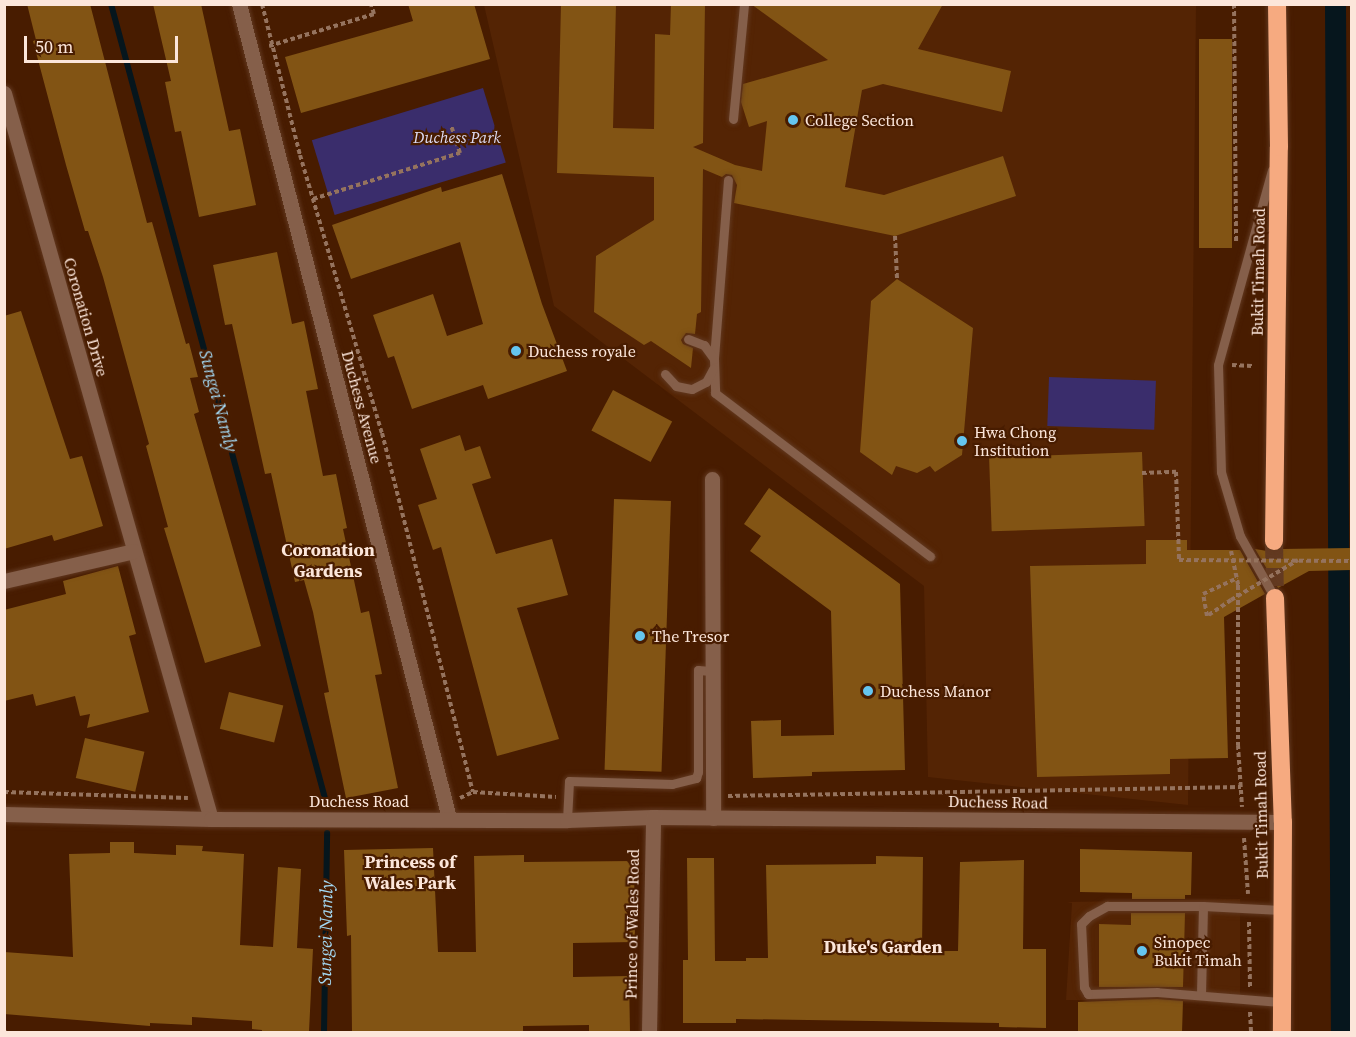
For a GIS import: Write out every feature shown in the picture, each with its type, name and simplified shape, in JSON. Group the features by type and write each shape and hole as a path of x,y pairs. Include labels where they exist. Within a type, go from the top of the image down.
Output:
{"highway":[{"name":"Bukit Timah Road","path":"1274,541 1279,147 1277,4"},
{"name":"Bukit Timah Road","path":"1275,598 1283,822 1280,1002 1282,1032"}],"street":[{"name":"Duchess Avenue","path":"239,4 449,819"},
{"name":"Coronation Drive","path":"4,93 211,819"},
{"path":"712,479 713,818"},
{"path":"4,581 134,551"},
{"name":"Duchess Road","path":"4,814 211,819 567,820 653,817 1283,822"},
{"name":"Prince of Wales Road","path":"649,1032 653,817"}],"lane":[{"path":"732,119 744,4"},
{"path":"1275,598 1240,536 1221,472 1218,365 1279,147"},
{"path":"728,180 714,363 715,393 930,556"},
{"path":"688,339 704,345 714,363"},
{"path":"665,374 676,386 692,389 706,382 714,363"},
{"path":"567,820 569,781 672,784 696,778 698,772 698,670 711,671"},
{"path":"1280,1002 1201,994 1088,994 1084,987 1081,924 1107,906 1203,906 1281,910"},
{"path":"1201,994 1203,906"}],"path":[{"path":"262,4 270,45 381,433 472,792"},
{"path":"251,51 374,14 371,4"},
{"path":"1234,4 1236,245"},
{"path":"313,199 460,153 450,125"},
{"path":"895,236 897,279"},
{"path":"1142,473 1176,472 1179,560 1352,561"},
{"path":"1237,578 1203,594 1207,616 1298,560"}],"shaded area":[{"name":"Hwa Chong Institution","path":"484,5 1196,5 1188,805 928,777 924,586 554,306"},
{"path":"1240,899 1240,1002 1066,1000 1072,903 1067,902"}],"green space":[{"name":"Duchess Park","path":"483,88 506,163 335,215 312,140"},
{"path":"1049,377 1156,381 1154,430 1047,426"}],"building":[{"path":"27,4 90,4 147,223 152,222 186,344 189,343 198,377 190,378 199,412 194,414 261,646 205,663 164,528 168,527 146,446 149,444 103,277 88,231 85,231 66,165 33,41 36,40"},
{"path":"153,4 201,4 229,131 240,129 256,205 199,217 181,131 175,132 165,82 171,81"},
{"path":"408,4 474,4 490,59 301,113 285,57 413,21"},
{"name":"College Section","path":"561,4 616,4 613,128 654,129 655,34 670,35 671,4 705,4 703,143 693,147 735,165 762,171 767,121 749,127 741,102 743,84 828,60 751,4 943,4 918,49 1011,71 1002,112 883,84 862,90 845,187 884,195 1003,156 1016,196 895,236 734,203 737,185 732,175 726,174 722,177 703,169 701,312 697,314 695,334 686,333 681,340 683,344 693,348 691,368 651,341 644,345 594,312 596,256 654,220 654,177 557,173"},
{"path":"1199,39 1232,39 1232,248 1199,248"},
{"path":"502,174 542,304 567,371 488,399 483,385 412,409 394,356 388,358 373,315 433,294 447,336 483,324 460,242 351,279 332,225 441,187 442,192"},
{"path":"277,252 292,324 304,321 318,389 306,391 323,476 336,474 347,528 343,529 361,613 369,611 382,674 375,675 398,788 346,798 324,693 329,692 313,612 304,580 295,582 271,473 265,474 232,324 225,325 213,265"},
{"path":"897,279 973,328 962,455 935,472 930,466 917,473 896,466 892,475 860,452 871,301"},
{"path":"21,311 70,459 82,456 103,526 54,541 52,535 4,549 4,316"},
{"path":"613,390 672,421 651,462 591,431"},
{"path":"460,435 465,451 480,446 491,478 472,484 496,554 552,539 568,595 517,608 559,739 497,756 441,547 433,550 418,505 437,499 420,449"},
{"path":"1142,452 1145,526 992,531 989,457"},
{"name":"Duchess Manor","path":"769,488 900,584 905,770 812,772 812,776 753,778 751,721 781,720 781,736 834,735 831,611 750,551 761,536 744,524"},
{"name":"The Tresor","path":"614,499 671,501 662,772 605,770"},
{"path":"1146,540 1187,540 1187,550 1240,550 1265,594 1224,617 1228,758 1170,759 1170,774 1037,777 1030,566 1146,564"},
{"path":"1352,548 1352,570 1309,571 1278,588 1255,549 1274,552 1281,549"},
{"path":"118,566 136,634 129,636 149,712 87,728 90,714 80,716 75,696 36,706 33,694 4,701 4,610 66,594 63,581"},
{"path":"229,692 283,706 274,742 220,729"},
{"path":"85,738 144,752 135,792 76,778"},
{"path":"110,842 134,842 134,853 176,855 176,845 203,846 202,851 244,854 240,945 273,947 278,867 301,869 297,948 313,949 309,1032 262,1032 262,1030 252,1029 252,1021 192,1017 192,1025 150,1023 150,1026 4,1014 4,952 73,957 69,854 110,853"},
{"path":"433,848 438,952 476,952 474,856 524,855 524,862 634,861 635,942 573,943 573,977 629,976 630,1032 589,1032 589,1025 523,1026 523,1032 352,1032 351,935 347,936 344,850"},
{"path":"1080,849 1192,852 1191,895 1185,895 1185,899 1132,899 1132,893 1080,892"},
{"path":"876,856 923,857 922,951 958,951 960,862 1024,860 1023,949 1046,949 1046,1028 999,1027 999,1023 736,1019 736,1023 683,1023 683,960 688,960 687,858 714,858 715,961 746,961 746,958 768,958 766,865 876,864"},
{"name":"Sinopec Bukit Timah","path":"1131,913 1185,913 1183,987 1099,987 1099,924 1131,925"},
{"path":"1157,999 1183,1001 1182,1032 1078,1032 1078,1002"}],"waterway":[{"name":"Sungei Namly","path":"111,4 325,798"},
{"path":"1335,4 1341,1032"},
{"name":"Sungei Namly","path":"324,1032 327,833"}],"tunnel":[{"path":"1274,541 1275,598"}],"place":[{"name":"College Section","path":"793,120"},
{"name":"Duchess royale","path":"516,351"},
{"name":"Hwa Chong Institution","path":"962,441"},
{"name":"The Tresor","path":"640,636"},
{"name":"Duchess Manor","path":"868,691"},
{"name":"Sinopec Bukit Timah","path":"1142,951"}],"district":[{"name":"Coronation Gardens","path":"328,561"},
{"name":"Princess of Wales Park","path":"410,873"},
{"name":"Duke's Garden","path":"883,947"}]}
